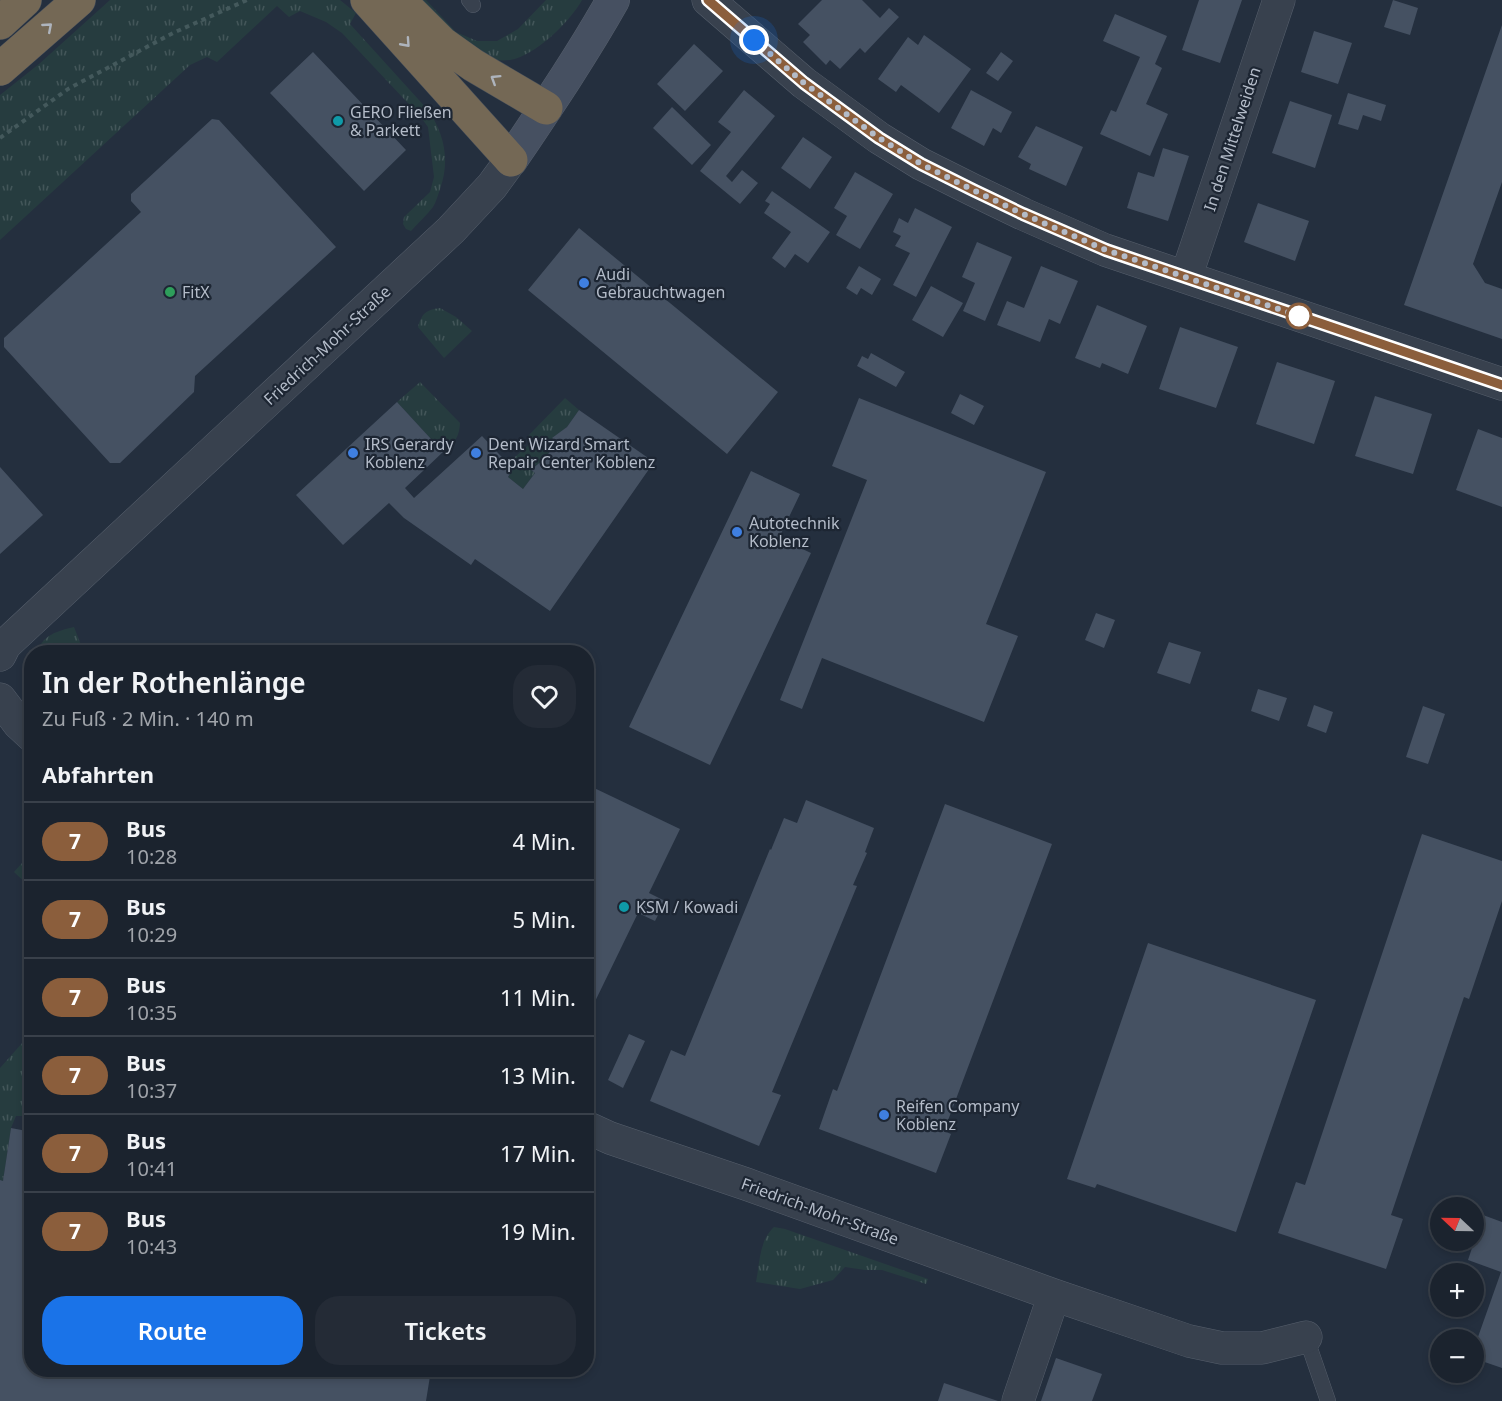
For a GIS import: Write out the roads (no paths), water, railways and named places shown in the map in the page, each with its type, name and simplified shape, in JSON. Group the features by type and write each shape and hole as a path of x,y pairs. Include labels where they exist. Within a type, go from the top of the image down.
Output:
{"highway":[{"path":"0,23 25,0"},
{"path":"0,69 79,0"},
{"path":"367,0 511,160"},
{"path":"399,0 442,43 483,71 546,108"}],"street":[{"name":"Friedrich-Mohr-Straße","path":"0,655 11,639 451,230 492,186 511,160 613,0"},
{"path":"708,0 804,83 879,138 921,164 1023,214 1095,245 1186,278 1502,384"},
{"name":"In den Mittelweiden","path":"1186,278 1279,0"},
{"path":"0,699 24,729"},
{"name":"Friedrich-Mohr-Straße","path":"594,1131 1189,1341 1222,1348 1262,1348 1306,1337"},
{"path":"1018,1401 1054,1295"}],"lane":[{"path":"1306,1337 1328,1401"}],"place":[{"name":"GERO Fließen & Parkett","path":"338,121"},
{"name":"Audi Gebrauchtwagen","path":"584,283"},
{"name":"FitX","path":"170,292"},
{"name":"IRS Gerardy Koblenz","path":"353,453"},
{"name":"Dent Wizard Smart Repair Center Koblenz","path":"476,453"},
{"name":"Autotechnik Koblenz","path":"737,532"},
{"name":"KSM / Kowadi","path":"624,907"},
{"name":"Reifen Company Koblenz","path":"884,1115"}]}
